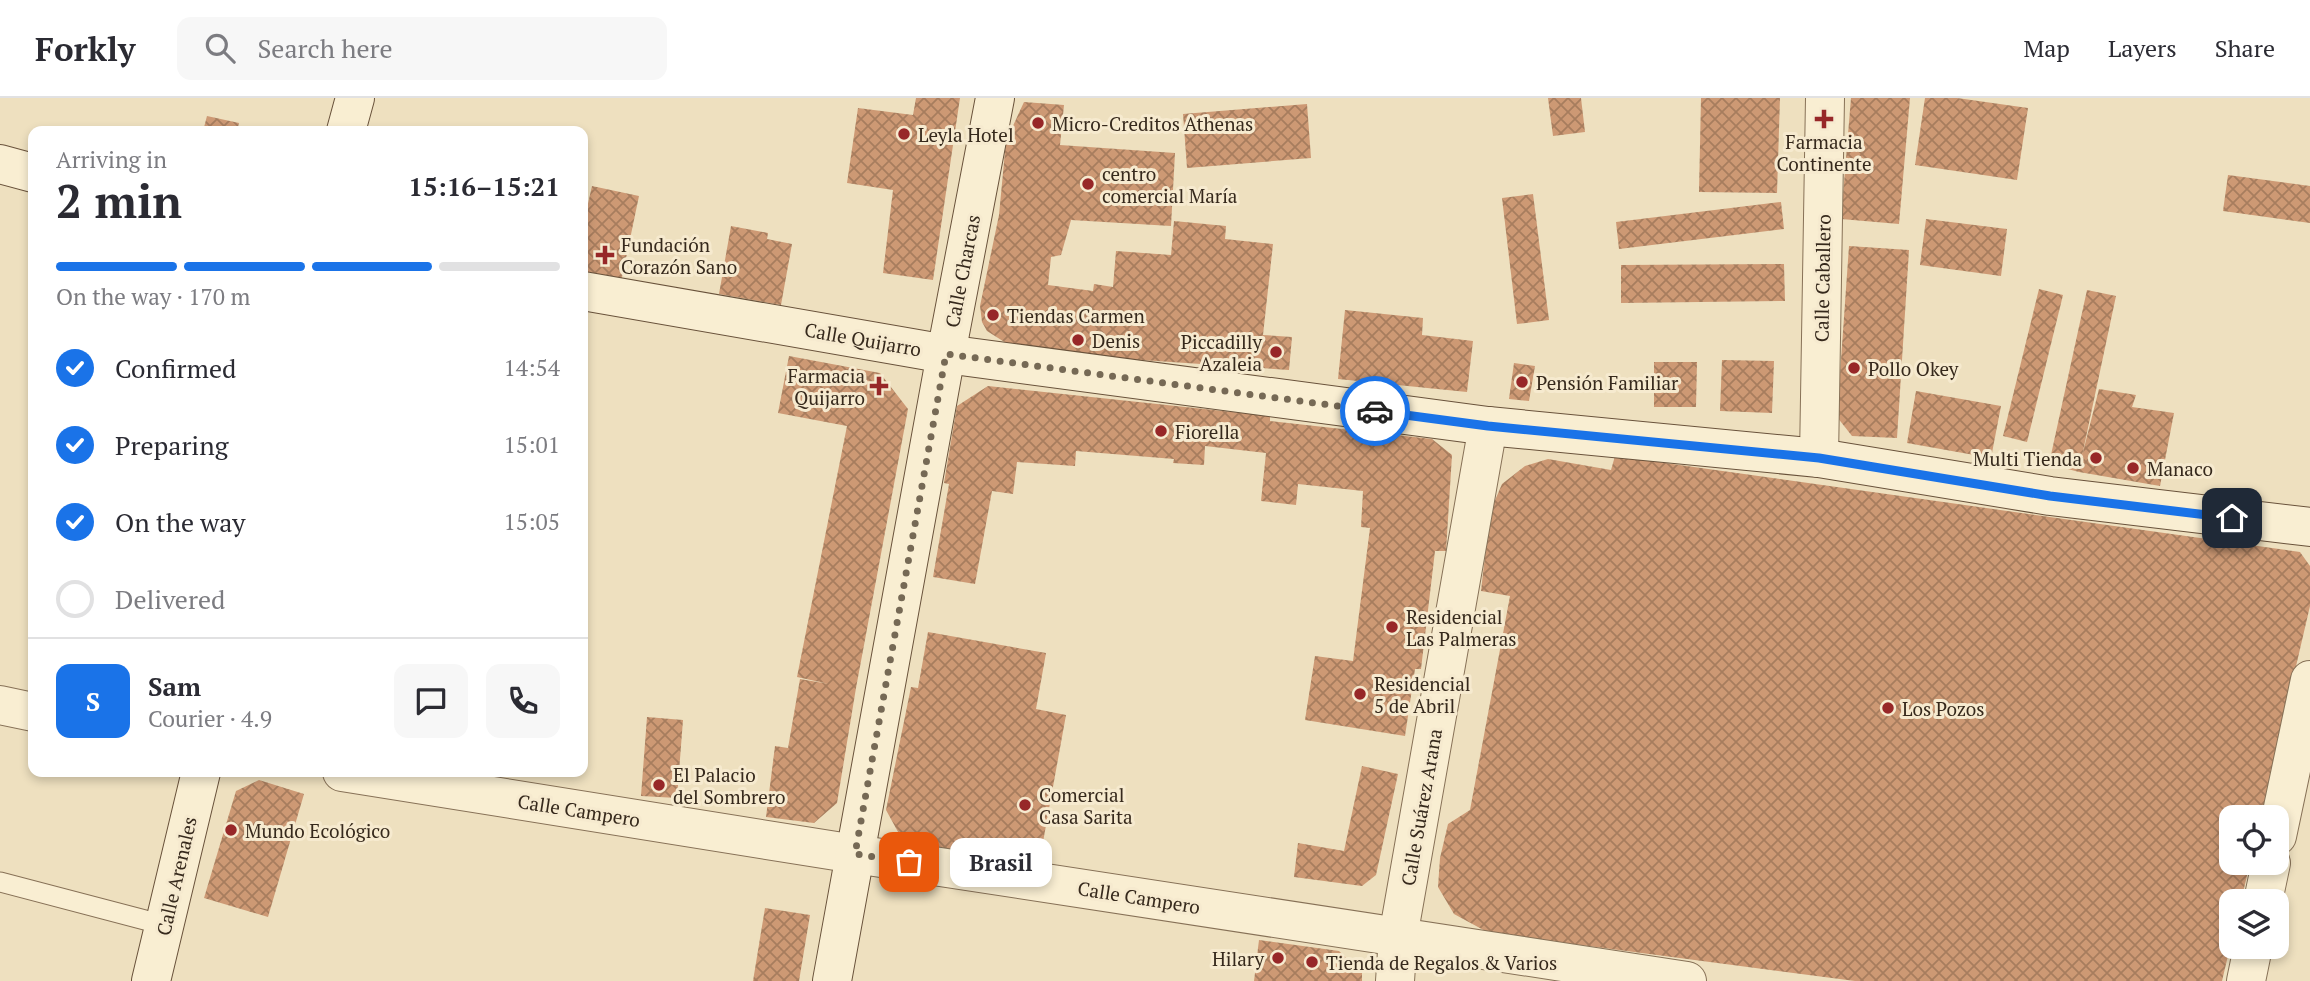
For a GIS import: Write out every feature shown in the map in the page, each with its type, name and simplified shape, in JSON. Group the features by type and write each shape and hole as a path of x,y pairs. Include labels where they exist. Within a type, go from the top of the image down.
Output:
{"street":[{"path":"347,126 355,98"},
{"name":"Calle Charcas","path":"832,981 995,98"},
{"name":"Calle Caballero","path":"1819,458 1825,98"},
{"path":"0,164 28,172"},
{"name":"Calle Quijarro","path":"588,292 946,354 1488,426 1819,458 2050,496 2310,527"},
{"name":"Calle Suárez Arana","path":"1395,981 1398,937 1488,426"},
{"path":"2284,805 2310,680"},
{"path":"0,705 28,711"},
{"name":"Calle Arenales","path":"151,981 200,777"},
{"name":"Calle Campero","path":"373,777 855,854 1687,981"},
{"path":"2246,981 2251,959"}],"lane":[{"path":"0,882 164,925"}],"building":[{"path":"916,98 960,98 933,280 883,273 893,190 847,183 858,108 913,115"},
{"path":"1548,98 1581,98 1585,132 1553,136"},
{"path":"1701,98 1780,98 1777,193 1699,192"},
{"path":"1851,98 1910,98 1899,224 1841,219"},
{"path":"1925,98 1957,98 2028,108 2017,180 1915,165"},
{"path":"1024,102 1064,105 1060,145 1175,153 1171,226 1071,220 1061,255 1051,257 1048,285 1093,291 1094,284 1113,287 1116,251 1171,255 1174,221 1226,226 1225,239 1273,244 1263,335 1292,337 1289,370 1111,358 1006,343 987,331 982,322 980,306 999,215 1006,141"},
{"path":"1307,104 1311,158 1187,168 1183,114"},
{"path":"207,116 239,123 238,126 204,126"},
{"path":"2228,175 2310,186 2310,223 2223,211"},
{"name":"Fundación Corazón Sano","path":"592,186 639,196 620,287 588,281 588,204"},
{"path":"1533,194 1549,320 1517,324 1502,198"},
{"path":"1781,202 1784,229 1619,249 1616,222"},
{"path":"1926,219 2007,229 2001,276 1920,265"},
{"path":"731,226 768,233 767,239 792,244 781,305 719,294"},
{"path":"1849,246 1909,250 1897,438 1852,436 1837,417"},
{"path":"1784,264 1785,301 1621,303 1621,265"},
{"path":"2039,289 2063,295 2027,442 2003,436"},
{"path":"2087,290 2116,296 2082,456 2099,389 2136,395 2132,407 2174,413 2160,486 2049,464"},
{"path":"1345,310 1423,318 1422,335 1473,341 1467,392 1338,379"},
{"path":"789,356 880,373 908,409 837,803 814,823 766,817 775,746 788,748 800,679 829,684 797,677 847,426 778,413"},
{"path":"1722,360 1774,361 1772,413 1720,411"},
{"path":"1654,362 1697,362 1696,407 1654,407"},
{"name":"Pensión Familiar","path":"1514,363 1535,366 1529,401 1509,399"},
{"path":"988,386 1270,416 1270,421 1432,439 1452,455 1446,551 1435,551 1421,669 1415,669 1405,736 1305,720 1315,656 1353,661 1370,528 1361,527 1363,491 1298,484 1296,505 1261,501 1266,453 1205,446 1204,465 1173,463 1174,459 1076,451 1075,466 1017,462 1013,494 992,491 975,584 933,577 949,484 944,483 957,406"},
{"path":"1916,391 2001,406 1991,458 1907,443"},
{"name":"Los Pozos","path":"1615,456 2300,552 2310,566 2310,606 2264,805 2219,805 2219,875 2247,875 2244,889 2219,889 2219,959 2227,959 2222,981 1855,981 1489,933 1454,914 1438,887 1440,858 1448,824 1470,810 1510,596 1481,591 1490,512 1502,484 1525,466 1548,459 1611,470"},
{"path":"928,632 1046,653 1036,709 1066,715 1039,864 903,841 886,810 911,687 918,688"},
{"path":"647,717 683,720 677,798 641,796"},
{"path":"1362,766 1398,774 1376,875 1362,886 1294,877 1298,843 1344,851"},
{"path":"259,780 304,794 268,917 204,898 236,791"},
{"path":"765,908 810,915 799,981 753,981"},
{"path":"1259,940 1339,951 1362,973 1362,981 1254,981"}],"way so far":[{"path":"909,862 855,854 946,354 1375,411"}],"place":[{"name":"Farmacia Continente","path":"1824,119"},
{"name":"Micro-Creditos Athenas","path":"1038,123"},
{"name":"Leyla Hotel","path":"904,134"},
{"name":"centro comercial María","path":"1088,184"},
{"name":"Fundación Corazón Sano","path":"605,255"},
{"name":"Tiendas Carmen","path":"993,315"},
{"name":"Denis","path":"1078,340"},
{"name":"Piccadilly Azaleia","path":"1276,352"},
{"name":"Pollo Okey","path":"1854,368"},
{"name":"Pensión Familiar","path":"1522,382"},
{"name":"Farmacia Quijarro","path":"879,386"},
{"name":"Fiorella","path":"1161,431"},
{"name":"Multi Tienda","path":"2096,458"},
{"name":"Manaco","path":"2133,468"},
{"name":"Residencial Las Palmeras","path":"1392,627"},
{"name":"Residencial 5 de Abril","path":"1360,694"},
{"name":"Los Pozos","path":"1888,708"},
{"name":"El Palacio del Sombrero","path":"659,785"},
{"name":"Comercial Casa Sarita","path":"1025,805"},
{"name":"Mundo Ecológico","path":"231,830"},
{"name":"Brasil","path":"909,862"},
{"name":"Hilary","path":"1278,958"},
{"name":"Tienda de Regalos & Varios","path":"1312,962"}],"route":[{"path":"1375,411 1488,426 1819,458 2050,496 2232,518"}]}
